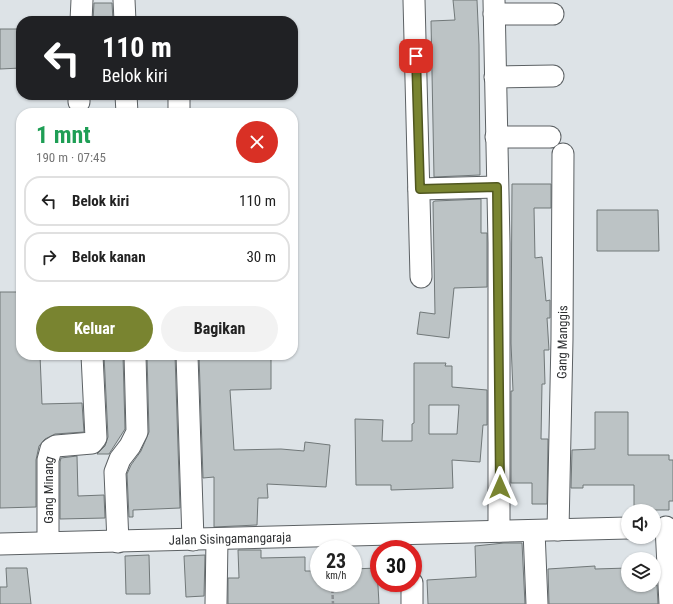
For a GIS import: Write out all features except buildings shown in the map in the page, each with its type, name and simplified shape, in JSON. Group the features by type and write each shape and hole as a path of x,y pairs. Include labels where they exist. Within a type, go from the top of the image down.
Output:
{"street":[{"path":"81,16 82,0"},
{"path":"124,0 125,16"},
{"path":"414,0 420,189 421,277"},
{"path":"499,532 499,251 494,7 553,14"},
{"path":"495,77 553,76"},
{"path":"496,137 550,137"},
{"name":"Gang Manggis","path":"558,530 562,339 563,154"},
{"path":"420,189 497,187"},
{"name":"Gang Minang","path":"48,542 48,460 51,449 56,446 92,443 96,438 92,360"},
{"path":"118,542 115,472 120,459 130,446 137,432 135,360"},
{"path":"187,360 194,540"},
{"path":"664,527 670,604"},
{"name":"Jalan Sisingamangaraja","path":"421,540 499,532 621,528"},
{"path":"534,530 537,604"},
{"path":"216,604 217,539"},
{"name":"Jalan Sisingamangaraja","path":"0,544 217,539 370,541"},
{"path":"412,592 412,604"}],"path":[{"path":"332,592 333,604"}],"route":[{"path":"416,56 420,189 497,187 499,243 500,487"}]}
